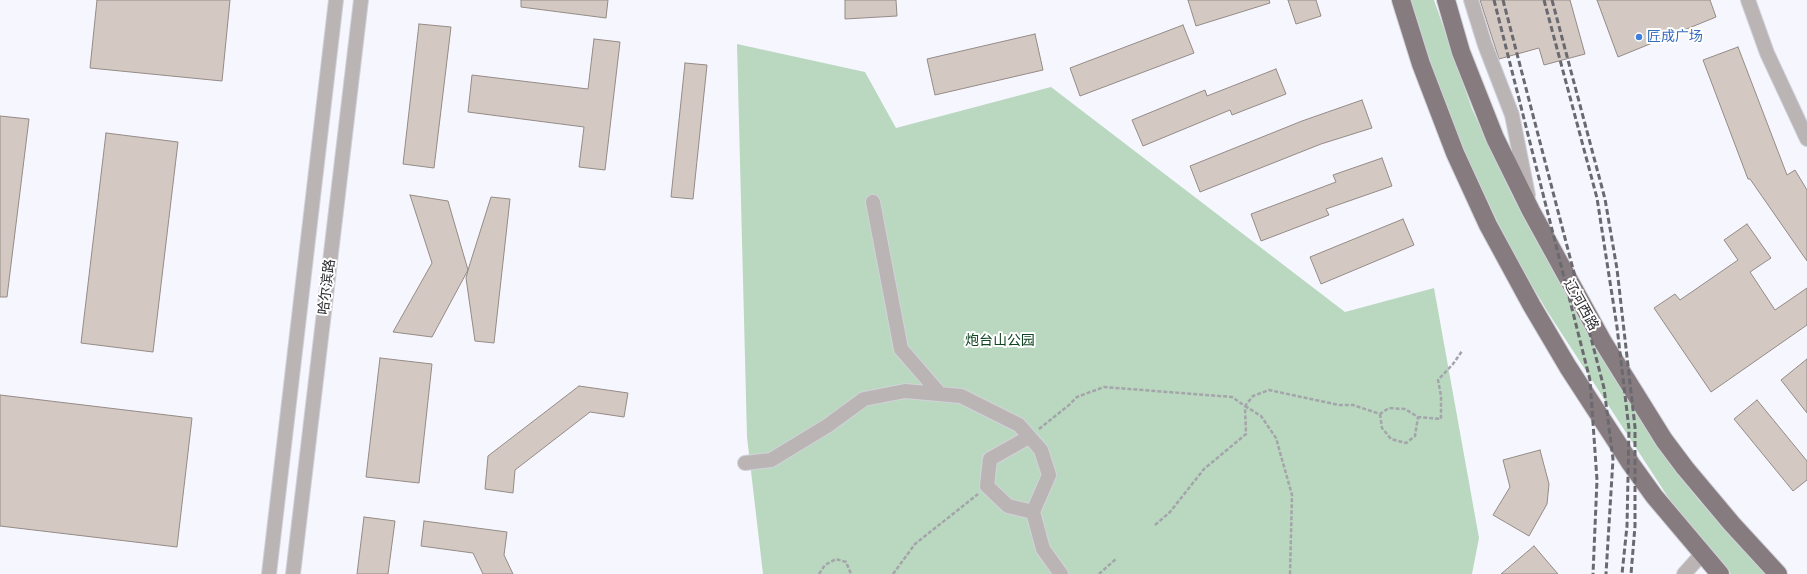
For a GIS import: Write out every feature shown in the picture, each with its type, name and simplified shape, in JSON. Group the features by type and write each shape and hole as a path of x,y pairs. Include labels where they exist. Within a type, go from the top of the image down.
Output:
{"main road":[{"path":"1402,0 1421,64 1455,153 1488,225 1528,300 1568,367 1631,464 1654,496 1720,574"},
{"name":"辽河西路","path":"1446,0 1461,52 1495,138 1531,211 1603,342 1664,440 1732,524 1778,574"}],"street":[{"name":"哈尔滨路","path":"269,574 336,0"},
{"name":"哈尔滨路","path":"293,574 361,0"},
{"path":"1471,0 1485,45 1512,115 1531,211"},
{"path":"1748,0 1767,53 1807,139"},
{"path":"873,202 901,350 940,394"},
{"path":"745,462 772,460 827,426 864,399 905,391 961,396 1019,425 1041,450 1049,476 1033,512 1043,549 1061,574"},
{"path":"1029,437 990,459 987,486 1008,506 1033,512"},
{"path":"1684,574 1702,554"}],"path":[{"path":"1380,414 1389,408 1405,409 1418,417 1441,419 1441,396 1438,380 1462,352"},
{"path":"1029,437 1077,397 1104,387 1232,397 1261,416 1276,438 1292,495 1290,574"},
{"path":"1155,525 1170,512 1204,468 1246,434 1245,406 1253,396 1269,390 1339,405 1353,405 1380,414"},
{"path":"1380,414 1382,428 1386,434 1392,439 1406,443 1415,436 1418,417"},
{"path":"893,574 915,544 987,486"},
{"path":"1099,574 1117,558"},
{"path":"819,574 824,565 836,559 846,562 851,574"}],"green space":[{"path":"1409,0 1434,0 1472,109 1512,195 1565,293 1665,456 1698,499 1765,574 1731,574 1679,514 1549,314 1511,251 1466,155 1436,78"},
{"name":"炮台山公园","path":"737,44 865,72 896,128 1051,87 1345,312 1434,288 1479,538 1472,574 763,574 747,437"}],"building":[{"path":"97,0 230,0 222,81 90,68"},
{"path":"521,0 608,0 606,18 521,7"},
{"path":"845,0 896,0 897,16 845,19"},
{"path":"1188,0 1269,0 1270,3 1196,26"},
{"path":"1288,0 1316,0 1321,16 1296,24"},
{"path":"1480,0 1570,0 1585,54 1544,65 1539,48 1499,59"},
{"name":"匠成广场","path":"1597,0 1710,0 1716,17 1618,57"},
{"path":"419,24 451,27 434,168 403,164"},
{"path":"1183,25 1194,53 1080,96 1070,68"},
{"path":"1035,34 1043,70 935,95 927,59"},
{"path":"594,39 620,42 605,170 579,167 584,127 468,112 472,75 588,89"},
{"path":"1738,47 1787,175 1795,170 1807,190 1807,261 1750,179 1748,179 1703,60"},
{"path":"685,63 707,65 693,199 671,197"},
{"path":"1276,69 1286,94 1232,115 1230,110 1143,146 1132,120 1205,90 1207,96"},
{"path":"1362,100 1372,128 1321,144 1200,192 1190,166 1302,121"},
{"path":"0,116 29,119 7,297 0,297"},
{"path":"106,133 178,142 153,352 81,343"},
{"path":"1382,158 1392,186 1326,209 1329,215 1261,241 1251,214 1336,182 1333,175"},
{"path":"410,195 448,201 468,270 432,337 393,332 432,263"},
{"path":"491,197 510,199 494,343 475,341 466,278"},
{"path":"1403,219 1414,245 1321,284 1310,257"},
{"path":"1747,224 1771,258 1750,272 1775,310 1807,288 1807,325 1711,392 1654,308 1675,294 1680,300 1738,260 1724,240"},
{"path":"380,358 432,364 419,483 366,477"},
{"path":"1807,359 1807,413 1781,380"},
{"path":"579,386 628,393 624,417 590,412 515,470 513,493 485,489 488,456"},
{"path":"0,395 192,418 177,547 0,526"},
{"path":"1757,400 1807,461 1807,480 1793,491 1734,419"},
{"path":"1540,450 1549,484 1547,504 1529,536 1493,515 1510,487 1503,460"},
{"path":"364,517 395,521 388,574 357,574"},
{"path":"424,521 507,532 504,555 513,574 483,574 473,553 421,546"},
{"path":"1534,546 1558,574 1501,574"}],"railway":[{"path":"1494,0 1590,380 1597,480 1593,574"},
{"path":"1503,0 1604,388 1613,459 1606,574"},
{"path":"1544,0 1597,198 1617,327 1629,429 1627,526 1622,574"},
{"path":"1552,0 1605,199 1617,269 1635,427 1635,526 1631,574"}],"place":[{"name":"匠成广场","path":"1639,37"}]}
